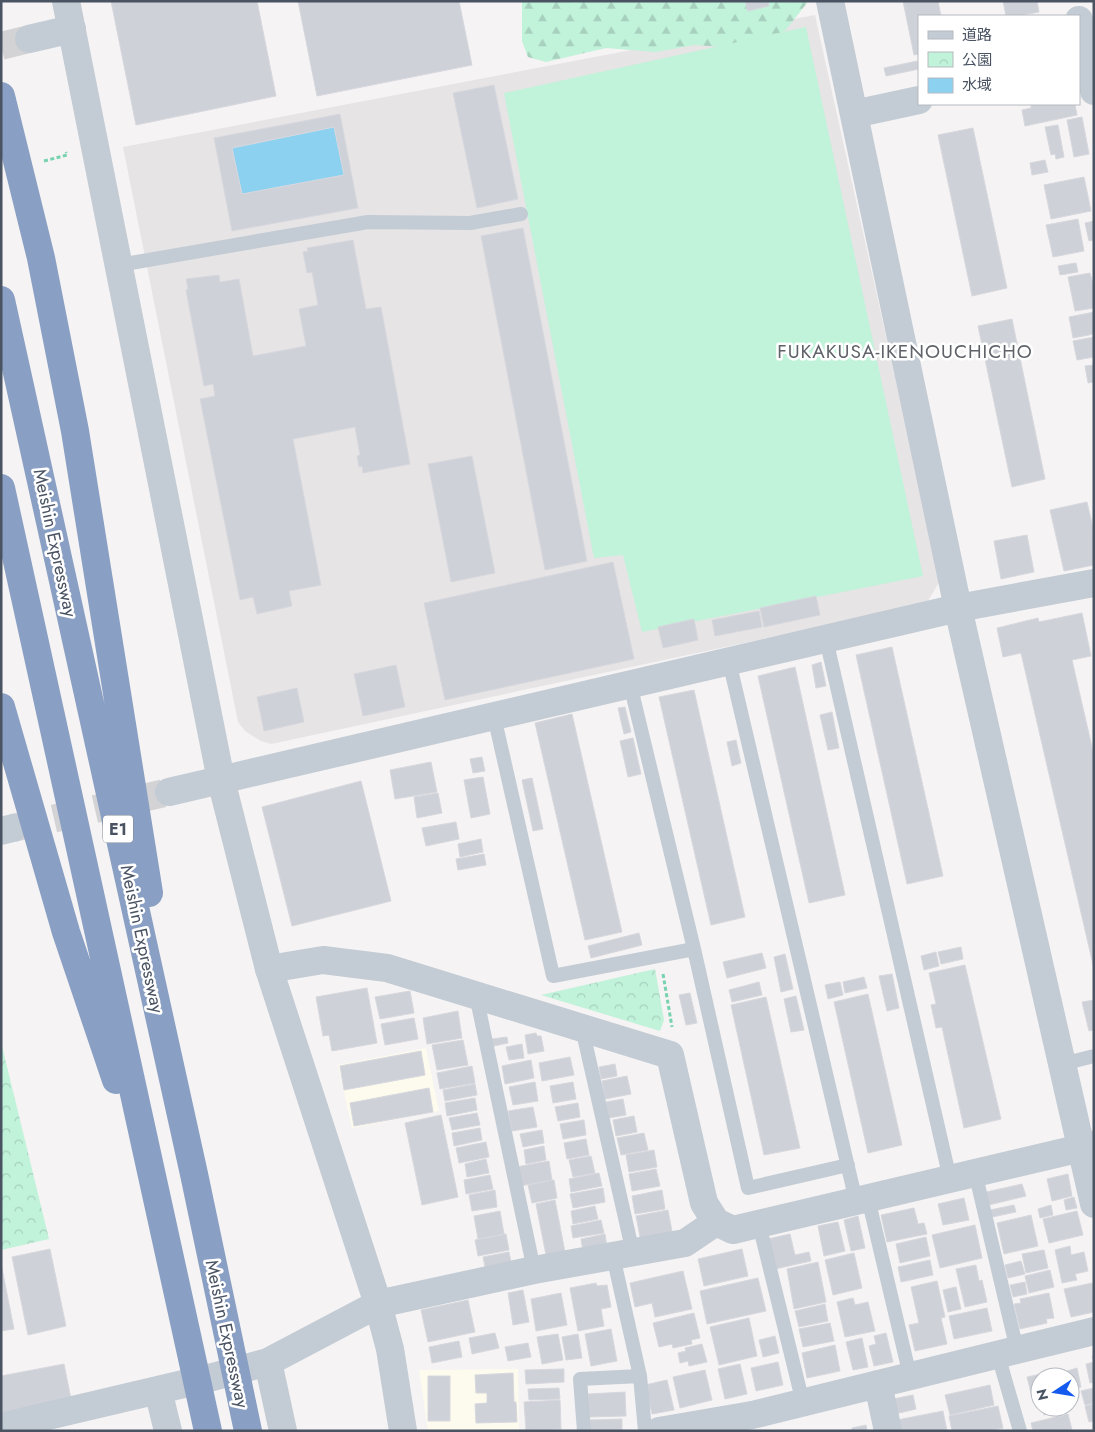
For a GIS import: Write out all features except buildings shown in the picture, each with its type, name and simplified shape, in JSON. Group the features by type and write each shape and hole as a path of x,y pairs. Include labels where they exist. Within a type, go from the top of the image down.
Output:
{"highway":[{"path":"1,96 41,258 75,431 194,1174"},
{"name":"Meishin Expressway","path":"1,300 194,1174 248,1431"},
{"name":"E1","path":"1,488 208,1431"},
{"path":"1,707 66,932 96,1025 154,1185"}],"street":[{"path":"66,1 221,780 269,969 378,1304 390,1349 403,1431"},
{"path":"830,1 958,608 1062,1064 1087,1146 1094,1204"},
{"path":"1075,1 1078,15"},
{"path":"1080,25 1094,90"},
{"path":"29,39 72,29"},
{"path":"854,114 918,100"},
{"path":"169,792 958,608 1094,583"},
{"path":"269,969 323,960 386,968 670,1055 704,1203 716,1222 733,1230 1087,1146"},
{"path":"1,1427 209,1378 268,1362 378,1304 534,1270 685,1243 716,1222"},
{"path":"659,1431 754,1423 803,1403 1094,1332"},
{"path":"268,1362 283,1431"},
{"path":"878,1384 888,1431"},
{"path":"158,1390 168,1431"}],"lane":[{"path":"119,265 368,222 470,223 521,214"},
{"path":"826,639 1007,1353 1020,1431"},
{"path":"729,662 848,1165 862,1199 910,1376"},
{"path":"630,684 694,949 748,1188 848,1165"},
{"path":"494,716 553,976 694,949"},
{"path":"476,995 534,1270"},
{"path":"582,1028 623,1255 640,1376 645,1431"},
{"path":"1062,1064 1094,1056"},
{"path":"759,1224 803,1403"},
{"path":"584,1431 580,1379 640,1376"}],"path":[{"path":"48,160 67,155 66,151"},
{"path":"660,954 673,1032 670,1055"}],"shaded area":[{"path":"815,15 940,581 926,604 271,744 261,741 245,731 238,722 123,147"},
{"path":"426,1048 439,1111 352,1128 338,1065"},
{"path":"518,1369 519,1431 428,1431 419,1370"}],"green space":[{"path":"522,1 573,1 574,3 582,1 807,1 807,3 785,31 739,48 694,45 656,52 606,48 546,62 528,57 522,41"},
{"path":"806,27 923,576 642,632 623,555 594,558 504,93"},
{"path":"655,969 664,1020 660,1031 541,995"},
{"path":"1,1042 49,1239 1,1250"}],"water":[{"path":"334,127 344,175 242,194 232,148"}],"tunnel":[{"path":"1,46 29,39"},
{"path":"13,828 169,792"}],"district":[{"name":"FUKAKUSA-IKENOUCHICHO","path":"905,351"}]}
